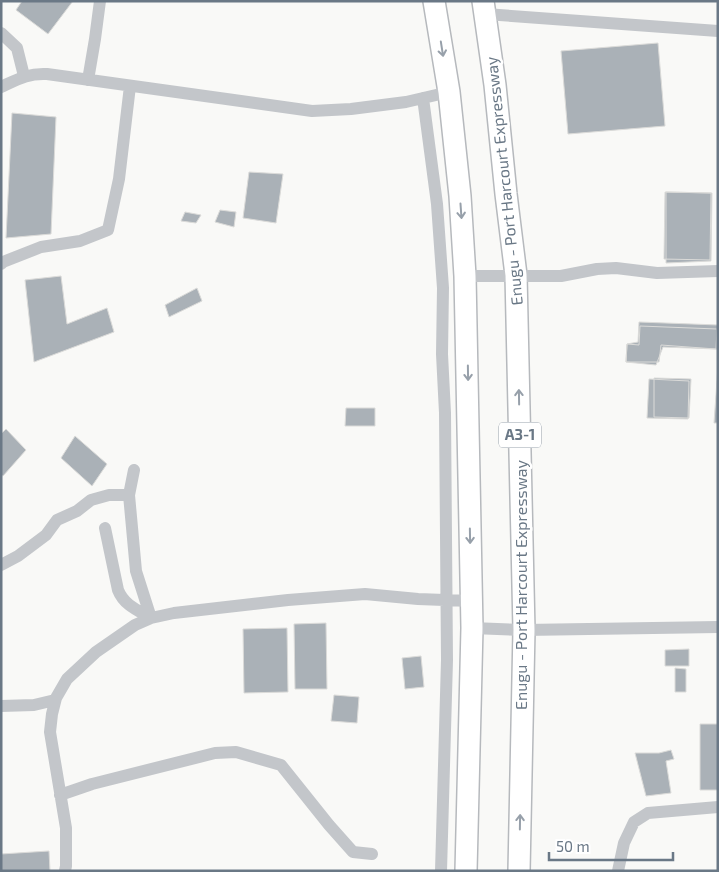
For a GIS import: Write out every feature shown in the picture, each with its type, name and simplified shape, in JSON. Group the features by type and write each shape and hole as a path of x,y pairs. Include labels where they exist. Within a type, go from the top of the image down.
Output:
{"highway":[{"path":"434,1 449,92 460,196 465,276 472,628 466,871"},
{"name":"Enugu - Port Harcourt Expressway","path":"484,7 496,85 516,275 524,630 519,871"}],"street":[{"path":"88,80 96,39 100,1"},
{"path":"484,7 718,30"},
{"path":"1,33 17,48 24,76"},
{"path":"1,87 24,76 47,74 312,111 352,109 406,102 449,92"},
{"path":"1,264 41,247 80,241 108,230 119,179 130,86"},
{"path":"423,98 437,204 443,288 442,354 445,413 447,660 441,871"},
{"path":"465,276 561,276 597,269 616,268 657,273 718,271"},
{"path":"134,470 129,494 136,571 151,618"},
{"path":"1,565 18,556 46,535 58,520 76,511 91,500 109,495 129,494"},
{"path":"105,528 121,599 151,618"},
{"path":"65,871 66,828 50,732 55,700 67,679 96,652 135,625 151,618 174,613 288,600 365,594 471,601"},
{"path":"472,628 524,630 718,627"},
{"path":"1,706 34,705 55,700"},
{"path":"60,795 92,784 215,753 236,752 281,765 329,826 353,852 372,854"},
{"path":"618,871 624,843 634,822 648,813 718,807"}],"building":[{"path":"22,1 73,1 48,34 16,10"},
{"path":"658,43 665,126 568,134 561,51"},
{"path":"12,113 56,117 51,234 6,238"},
{"path":"249,172 283,174 276,223 243,218"},
{"path":"665,192 711,193 710,260 664,259"},
{"path":"666,192 712,193 711,261 666,263"},
{"path":"220,210 236,212 234,227 215,222"},
{"path":"185,212 201,215 196,223 181,221"},
{"path":"61,276 67,324 107,308 114,332 34,362 25,280"},
{"path":"197,288 202,301 169,317 165,305"},
{"path":"639,322 718,325 717,349 663,347 656,365 626,362 627,344 638,342"},
{"path":"640,326 717,329 716,349 661,345 659,362 626,362 627,344 639,345"},
{"path":"718,366 718,423 714,423"},
{"path":"654,378 691,379 689,418 654,417"},
{"path":"649,379 689,381 688,419 647,418"},
{"path":"346,408 375,408 375,426 345,426"},
{"path":"6,429 26,450 3,476 1,475 1,434"},
{"path":"75,436 107,464 92,486 61,458"},
{"path":"326,623 327,689 295,689 294,624"},
{"path":"287,628 288,692 244,693 243,629"},
{"path":"689,649 689,666 665,666 665,650"},
{"path":"421,656 424,687 405,689 402,658"},
{"path":"675,668 686,669 686,692 675,692"},
{"path":"334,695 359,697 357,723 331,721"},
{"path":"700,724 718,724 718,790 700,790"},
{"path":"671,750 674,759 666,761 671,793 646,796 635,753 659,753"},
{"path":"49,851 50,871 1,871 1,854"}]}
